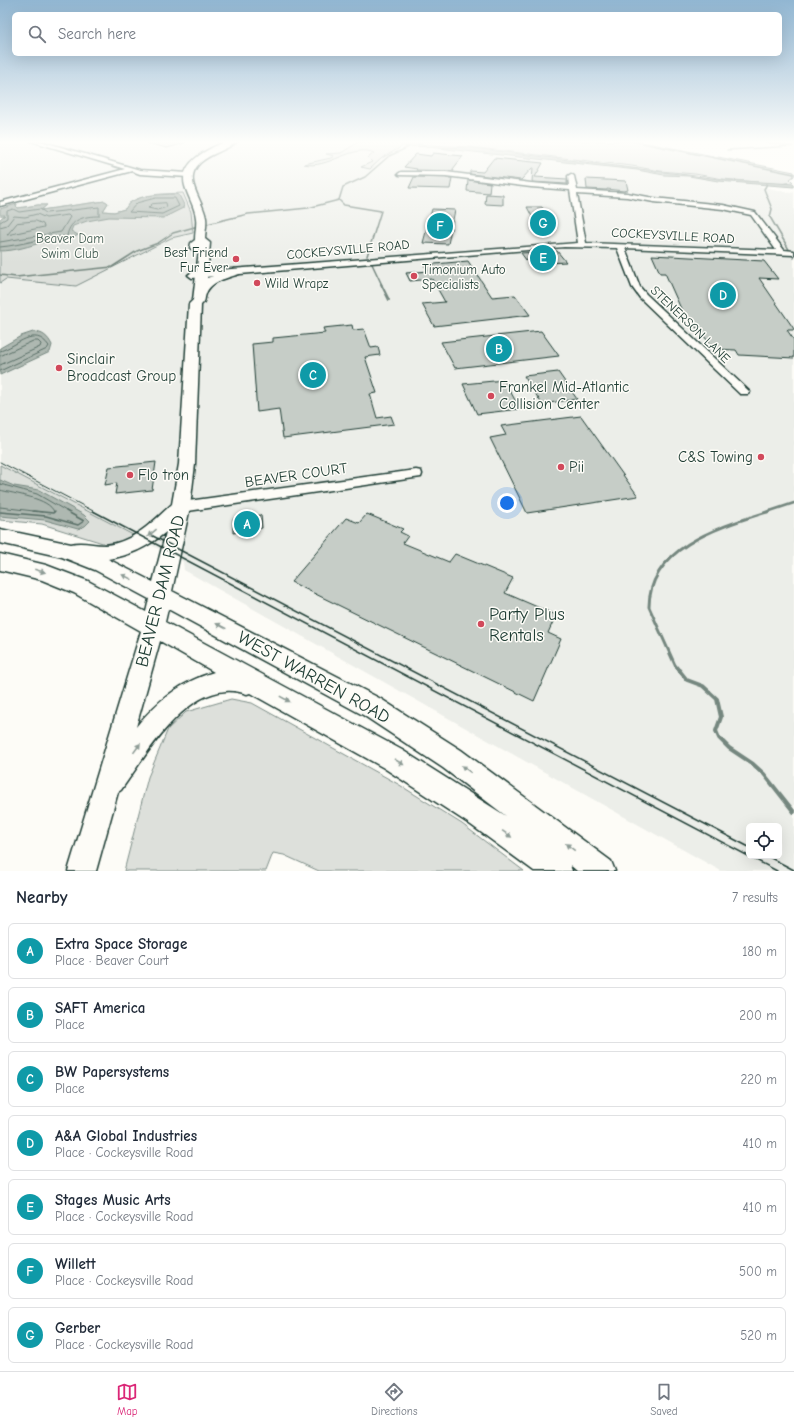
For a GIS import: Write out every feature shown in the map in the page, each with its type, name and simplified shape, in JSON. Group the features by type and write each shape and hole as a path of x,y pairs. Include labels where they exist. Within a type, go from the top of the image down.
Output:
{"main road":[{"name":"BEAVER DAM ROAD","path":"82,871 153,626 181,507 187,464 198,298 191,299 204,258 205,243 188,182"},
{"name":"BEAVER DAM ROAD","path":"198,274 196,243 201,231"},
{"path":"204,258 206,265 210,267 235,272"},
{"path":"198,298 211,280 235,272"},
{"path":"65,550 105,552 121,549 145,539 181,507"},
{"name":"WEST WARREN ROAD","path":"0,536 65,550 102,565 331,684 411,731 493,788 601,871"},
{"name":"WEST WARREN ROAD","path":"0,562 46,573 81,587 264,687 436,785 481,815 558,871"},
{"path":"106,791 157,720 173,704 187,694 206,685 228,680 264,687"}],"street":[{"path":"0,204 85,182"},
{"path":"505,182 723,207 753,213 789,253"},
{"path":"572,182 582,244"},
{"name":"COCKEYSVILLE ROAD","path":"198,274 514,248 582,244 789,253"},
{"name":"STENERSON LANE","path":"620,245 636,287 643,296 744,392"},
{"name":"BEAVER COURT","path":"181,507 416,474"}],"shaded area":[{"path":"0,182 742,182 790,193 794,192 794,871 721,871 184,570 183,562 0,465 0,283 6,279 76,286 171,238 193,233 151,195 129,202 125,209 114,212 102,211 108,203 105,201 41,210 46,207 45,205 18,208 13,205 0,209"}],"green space":[{"path":"753,182 793,182 780,184"},
{"name":"Beaver Dam Swim Club","path":"183,193 191,212 193,233 171,238 76,286 6,279 0,283 0,219 5,215 0,215 0,209 17,204 16,206 18,208 47,205 41,210 105,201 108,203 103,211 114,212 125,209 128,204 143,197 156,194"},
{"path":"0,465 135,536 128,542 109,545 42,524 0,520"},
{"path":"231,699 252,703 398,784 462,824 524,871 319,871 284,855 273,853 266,871 124,871 148,777 168,729 186,712"}],"water":[{"path":"726,182 794,184 794,187"},
{"path":"153,195 179,195 184,205 183,208 163,218 109,217 87,221 73,226 71,231 78,235 74,238 62,241 44,242 17,249 0,251 0,219 5,215 0,215 0,209 17,204 16,206 18,208 47,205 41,210 105,201 108,203 103,211 114,212 125,209 128,204 136,199"},
{"path":"33,332 40,333 47,337 52,345 50,352 0,375 0,348 21,336"},
{"path":"0,480 14,486 39,490 84,515 90,521 85,526 78,529 45,520 0,516"}],"building":[{"path":"412,182 451,182 450,189 409,188"},
{"path":"468,182 490,183 489,193 467,191"},
{"path":"532,182 567,182 567,184"},
{"path":"586,182 626,182 628,190 624,191 587,189"},
{"path":"486,194 503,195 503,205 485,204"},
{"path":"527,207 542,207 555,232 540,232"},
{"path":"432,209 455,210 448,244 423,243"},
{"path":"557,251 566,262 529,264 521,253"},
{"path":"652,255 764,261 778,279 759,278 794,329 787,330 794,340 794,358 739,355 736,350 715,349 682,311 665,273 660,273"},
{"path":"468,261 492,297 515,295 530,315 434,326 422,304 445,302 432,279 410,281 406,273 428,271 424,265"},
{"path":"352,325 353,330 364,329 371,348 378,347 380,355 365,357 377,393 370,394 377,418 391,416 394,424 283,438 279,409 257,412 252,344 273,342 273,338 325,333 323,328"},
{"path":"541,331 559,356 455,368 441,342"},
{"name":"Frankel Mid-Atlantic Collision Center","path":"558,372 577,399 542,404 524,376"},
{"name":"Frankel Mid-Atlantic Collision Center","path":"504,380 520,409 477,414 463,384"},
{"name":"Pii","path":"581,416 638,496 527,513 490,438 506,435 501,426"},
{"name":"Flo tron","path":"156,462 152,490 115,494 117,483 105,485 109,467"},
{"path":"367,514 403,529 400,532 408,536 403,543 449,562 455,554 513,578 505,593 556,615 548,633 561,639 534,701 291,582 346,518 359,523"},
{"path":"261,515 262,528 233,533 233,519"}],"waterway":[{"path":"339,200 343,187 355,182"},
{"path":"767,184 764,189 772,209 770,217 794,258"},
{"path":"203,225 248,214 308,208 339,200"},
{"path":"339,200 344,205 381,211 367,256"},
{"path":"0,275 16,277 112,267 137,251 158,243 173,233 198,226"},
{"path":"372,264 382,285"},
{"path":"381,284 389,300"},
{"path":"680,671 675,665 649,607 652,586 661,568 675,554 692,542 711,532 794,503"},
{"path":"679,670 687,680 703,686 717,699 721,717 716,731 719,738 729,748 753,764 764,774 794,812"}],"tram line":[{"path":"0,462 95,512"},
{"path":"93,511 777,871"},
{"path":"151,535 746,845"},
{"path":"773,859 794,870"}],"place":[{"name":"Gerber","path":"543,223"},
{"name":"Willett","path":"440,226"},
{"name":"Stages Music Arts","path":"543,258"},
{"name":"Best Friend Fur Ever","path":"236,259"},
{"name":"Timonium Auto Specialists","path":"414,276"},
{"name":"Wild Wrapz","path":"257,283"},
{"name":"A&A Global Industries","path":"723,295"},
{"name":"SAFT America","path":"499,349"},
{"name":"Sinclair Broadcast Group","path":"59,368"},
{"name":"BW Papersystems","path":"313,375"},
{"name":"Frankel Mid-Atlantic Collision Center","path":"491,396"},
{"name":"C&S Towing","path":"761,457"},
{"name":"Pii","path":"561,467"},
{"name":"Flo tron","path":"130,475"},
{"name":"Extra Space Storage","path":"247,524"},
{"name":"Party Plus Rentals","path":"481,624"}]}
